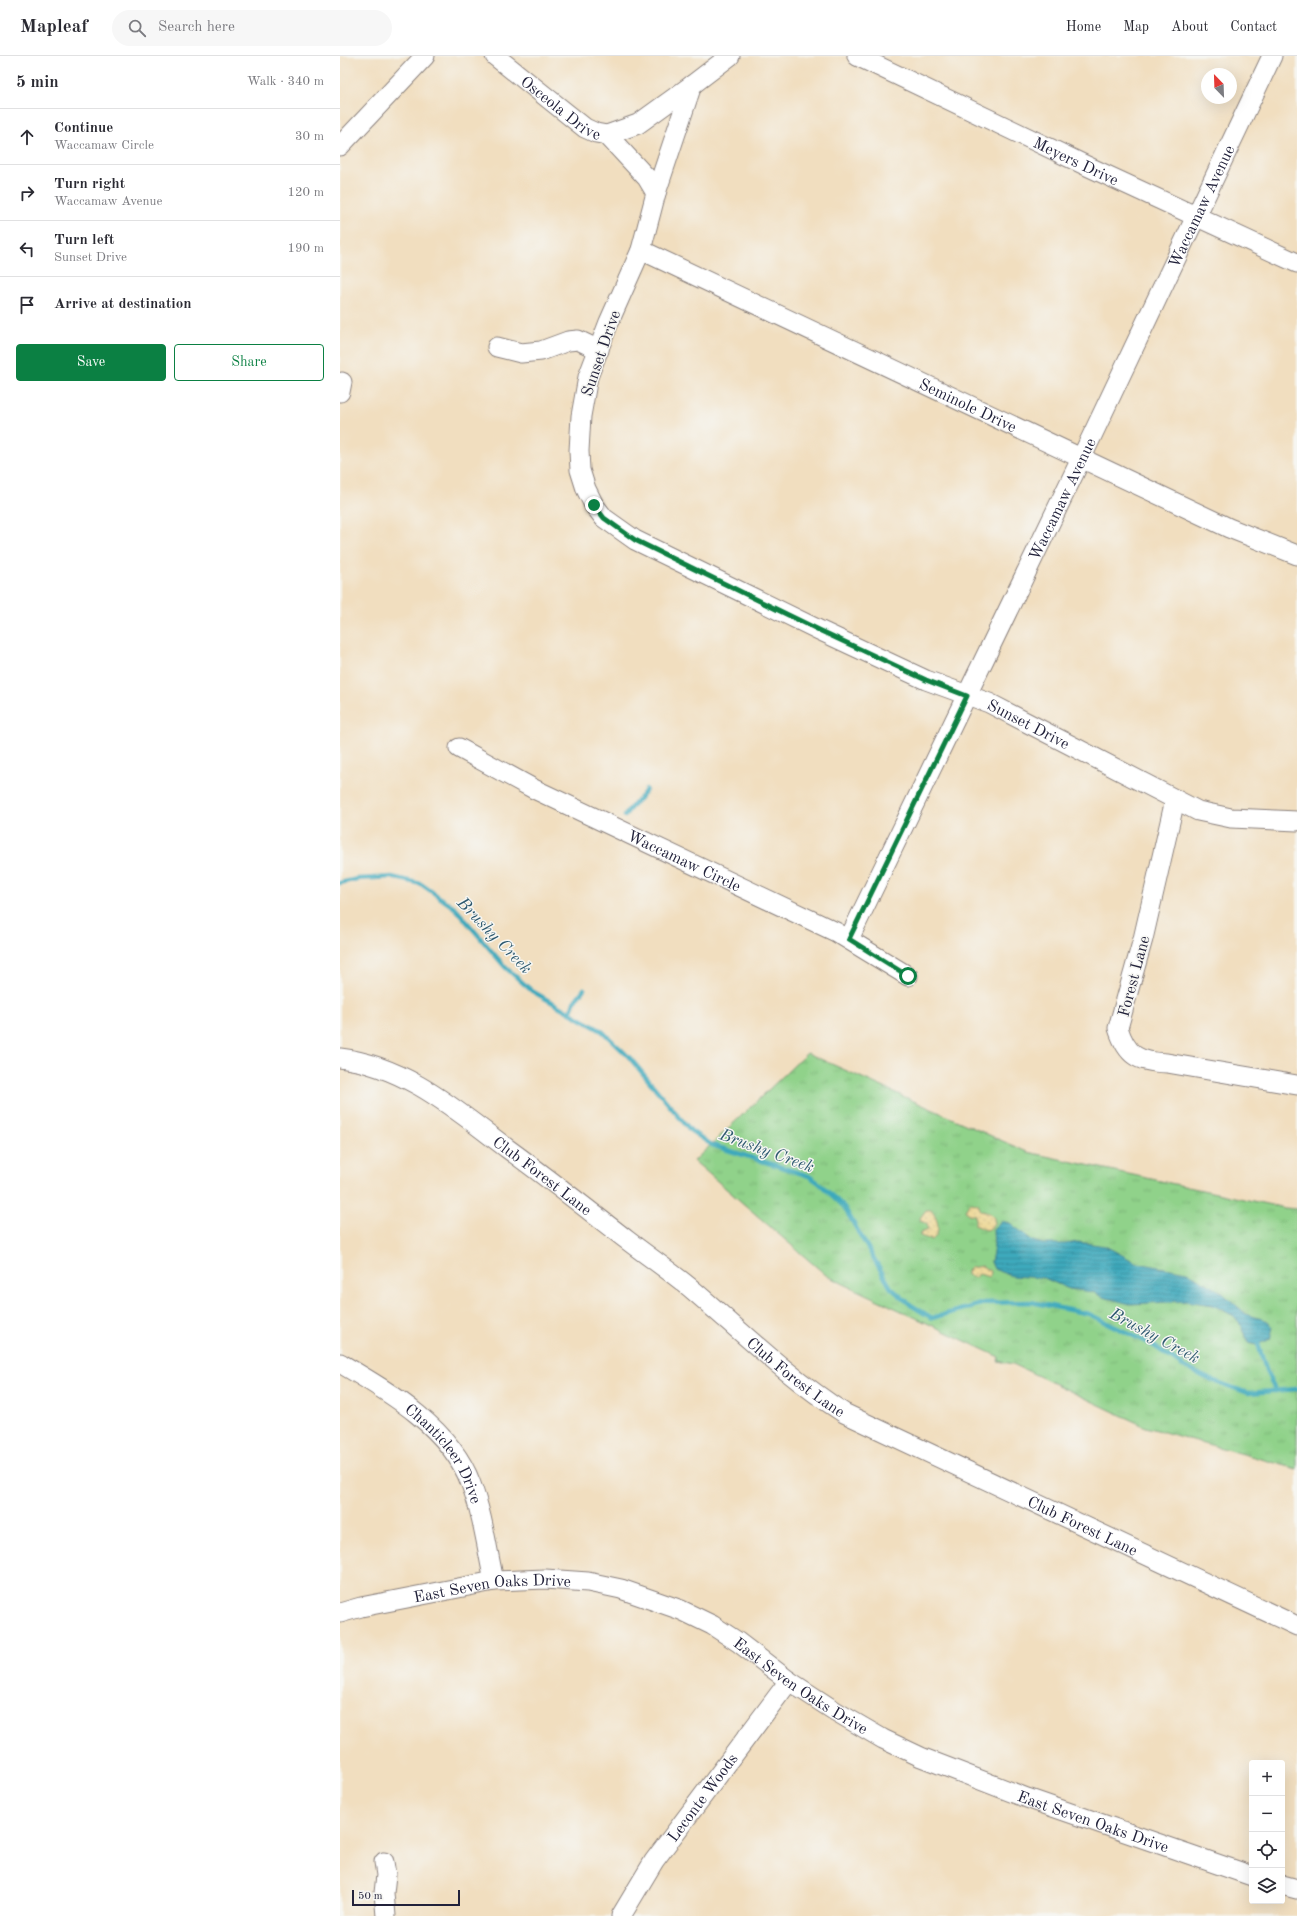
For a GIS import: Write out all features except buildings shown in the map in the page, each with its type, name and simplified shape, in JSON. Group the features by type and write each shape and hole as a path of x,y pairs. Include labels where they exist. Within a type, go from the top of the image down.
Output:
{"street":[{"path":"340,146 425,56"},
{"name":"Osceola Drive","path":"495,56 585,128 596,134 607,135 648,178 656,193"},
{"path":"607,135 638,124 730,56"},
{"name":"Meyers Drive","path":"857,56 1195,217 1297,263"},
{"name":"Waccamaw Avenue","path":"849,939 1081,459 1272,56"},
{"name":"Sunset Drive","path":"692,85 656,193 641,250 609,322 588,377 580,416 580,470 586,489 594,505 604,518 635,540 777,610 926,680 989,703 1198,811 1231,818 1297,821"},
{"name":"Seminole Drive","path":"641,250 1229,528 1297,555"},
{"path":"497,347 521,353 541,351 568,341 578,340 599,350"},
{"name":"Waccamaw Circle","path":"460,748 534,789 849,939 908,976"},
{"name":"Forest Lane","path":"1175,800 1144,939 1118,1028 1123,1042 1140,1060 1150,1063 1167,1064 1297,1085"},
{"name":"Club Forest Lane","path":"340,1058 370,1064 396,1074 433,1093 535,1169 693,1291 792,1376 818,1397 844,1413 1297,1626"},
{"name":"Chanticleer Drive","path":"340,1363 408,1407 426,1421 447,1442 462,1463 471,1483 494,1581"},
{"name":"East Seven Oaks Drive","path":"340,1613 361,1607 494,1581 545,1579 588,1582 621,1589 652,1598 712,1625 738,1642 789,1681 834,1711 883,1739 928,1760 1035,1801 1249,1875"},
{"name":"Leconte Woods","path":"620,1916 654,1861 789,1681"},
{"path":"384,1862 386,1875 384,1893 386,1916"},
{"path":"1285,1886 1297,1889"}],"green space":[{"path":"807,1053 1027,1152 1285,1208 1297,1209 1297,1469 1146,1427 1013,1364 998,1361 999,1357 827,1276 694,1161"}],"sand":[{"path":"969,1203 978,1204 981,1211 989,1213 994,1218 994,1223 991,1229 986,1230 975,1225 975,1215 968,1214 965,1210"},
{"path":"926,1210 931,1210 936,1217 938,1225 937,1233 932,1240 920,1236 921,1232 928,1229 927,1224 921,1221 920,1218"},
{"path":"982,1266 990,1271 989,1277 979,1274 974,1278 967,1275 967,1271 970,1268"}],"water":[{"path":"1001,1221 1010,1223 1033,1241 1043,1244 1065,1244 1078,1242 1105,1246 1137,1263 1187,1272 1220,1291 1246,1314 1268,1321 1273,1327 1270,1339 1256,1345 1248,1343 1239,1322 1234,1316 1213,1305 1186,1301 1130,1304 1103,1297 1093,1292 1069,1289 1044,1278 1012,1276 994,1269 991,1262 994,1247 993,1230"}],"waterway":[{"path":"625,816 646,789"},
{"name":"Brushy Creek","path":"340,883 357,879 392,877 421,884 456,909 505,967 532,991 602,1031 629,1057 691,1131 712,1145 809,1176 819,1183 844,1207 891,1288 911,1305 932,1318 985,1303 1031,1302 1089,1314 1154,1346 1184,1367 1209,1379 1248,1393 1297,1389"},
{"path":"570,1013 574,1002 584,989"},
{"path":"1258,1344 1267,1373 1276,1391"}],"route":[{"path":"594,505 604,518 635,540 819,630 926,680 967,696 857,926 849,939 908,976"}]}
